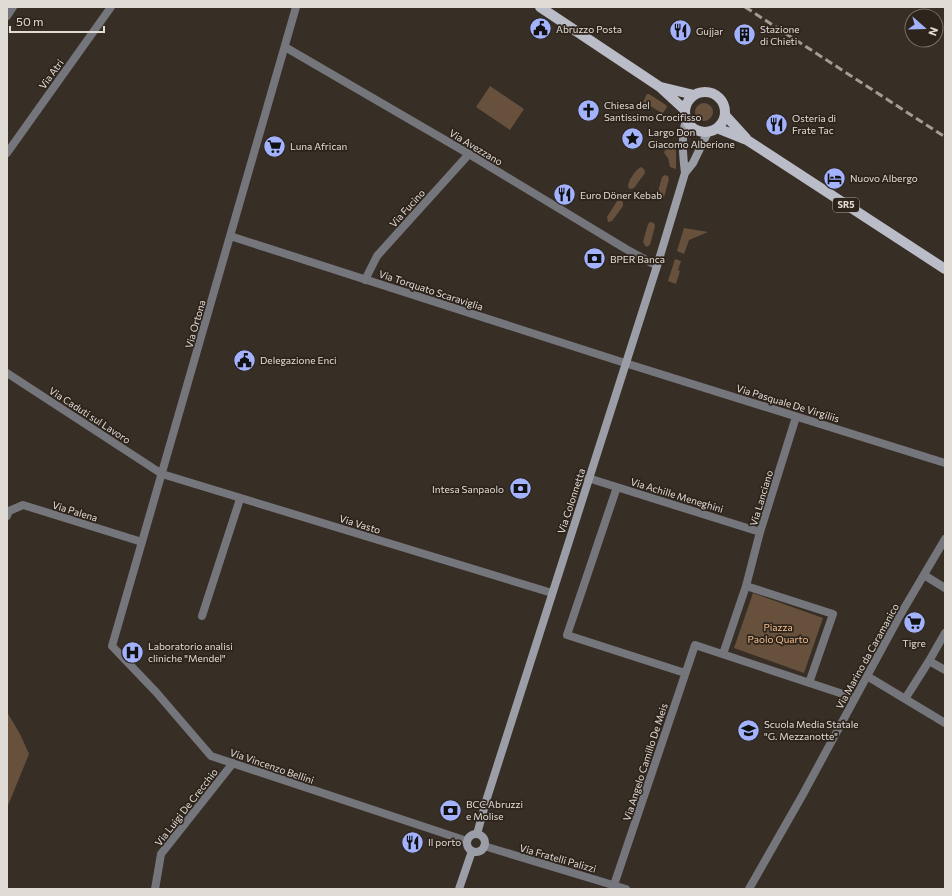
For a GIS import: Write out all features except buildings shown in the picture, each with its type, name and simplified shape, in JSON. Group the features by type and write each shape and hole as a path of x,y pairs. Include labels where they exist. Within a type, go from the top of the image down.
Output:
{"main road":[{"name":"SR5","path":"540,7 660,87 686,115 689,125 698,131 712,130 747,140 945,269"},
{"name":"SR5","path":"660,87 695,94 706,92 716,95 722,102 725,113 747,140"},
{"path":"685,173 683,160 683,131 688,101 695,94"},
{"path":"685,173 693,163 712,130 722,122 725,113"},
{"name":"Via Colonnetta","path":"477,834 487,798 685,173"},
{"path":"477,834 482,838 484,846 480,851 474,852 468,847 467,842 470,837 477,834"},
{"path":"458,889 472,851"}],"street":[{"path":"7,16 13,7"},
{"name":"Via Atri","path":"7,153 111,7"},
{"name":"Via Ortona","path":"112,646 296,7"},
{"name":"Via Avezzano","path":"285,47 469,154 656,266"},
{"name":"Via Fucino","path":"365,280 377,256 469,154"},
{"name":"Via Torquato Scaraviglia","path":"230,236 625,362"},
{"name":"Via Pasquale De Virgiliis","path":"625,362 945,463"},
{"name":"Via Caduti sul Lavoro","path":"7,373 162,474"},
{"name":"Via Lanciano","path":"746,586 760,532 796,417"},
{"name":"Via Vasto","path":"162,474 552,593"},
{"name":"Via Achille Meneghini","path":"588,478 760,532"},
{"path":"617,487 567,635 685,673"},
{"path":"202,616 240,499"},
{"name":"Via Palena","path":"7,516 9,511 23,505 142,542"},
{"name":"Via Marino da Caramanico","path":"749,889 802,796 898,618 945,539"},
{"path":"924,575 945,588"},
{"path":"809,683 833,614 746,586 723,654 809,683 855,698"},
{"path":"905,699 928,661 942,643 945,633"},
{"name":"Via Angelo Camillo De Meis","path":"614,885 695,645 723,654"},
{"name":"Via Vincenzo Bellini","path":"112,646 156,692 211,756 467,842"},
{"path":"928,661 945,670"},
{"path":"867,676 945,723"},
{"name":"Via Luigi De Crecchio","path":"155,889 161,854 233,763"},
{"name":"Via Fratelli Palizzi","path":"484,846 626,889"}],"green space":[{"path":"490,86 524,109 510,130 476,107"},
{"path":"647,94 666,105 667,107 663,113 643,102"},
{"path":"700,103 708,103 713,108 711,119 708,121 700,121 695,116 695,108"},
{"path":"673,142 676,144 676,169 670,167 668,158 664,153 667,145"},
{"path":"641,167 644,169 645,173 634,188 630,189 628,185 634,173"},
{"path":"665,175 668,176 669,179 664,197 660,199 657,198 657,195 662,177"},
{"path":"620,200 623,202 623,206 612,221 608,222 607,217 617,201"},
{"path":"650,222 654,223 655,226 650,245 646,247 643,242 648,224"},
{"path":"684,228 708,232 689,240 684,254 677,251"},
{"path":"675,259 681,261 676,284 668,281"},
{"name":"Piazza Paolo Quarto","path":"753,593 823,618 804,673 734,648"},
{"path":"7,712 20,734 29,754 7,808"}],"railway":[{"path":"745,7 945,137"}],"place":[{"name":"Abruzzo Posta","path":"541,29"},
{"name":"Gujjar","path":"681,31"},
{"name":"Stazione di Chieti","path":"745,35"},
{"name":"Chiesa del Santissimo Crocifisso","path":"589,111"},
{"name":"Osteria di Frate Tac","path":"776,124"},
{"name":"Largo Don Giacomo Alberione","path":"633,138"},
{"name":"Luna African","path":"275,146"},
{"name":"Nuovo Albergo","path":"834,178"},
{"name":"Euro Döner Kebab","path":"565,195"},
{"name":"BPER Banca","path":"595,259"},
{"name":"Delegazione Enci","path":"244,360"},
{"name":"Intesa Sanpaolo","path":"520,489"},
{"name":"Tigre","path":"914,623"},
{"name":"Laboratorio analisi cliniche \"Mendel\"","path":"133,652"},
{"name":"Scuola Media Statale \"G. Mezzanotte\"","path":"749,730"},
{"name":"BCC Abruzzi e Molise","path":"450,810"},
{"name":"Il porto","path":"413,842"}]}
